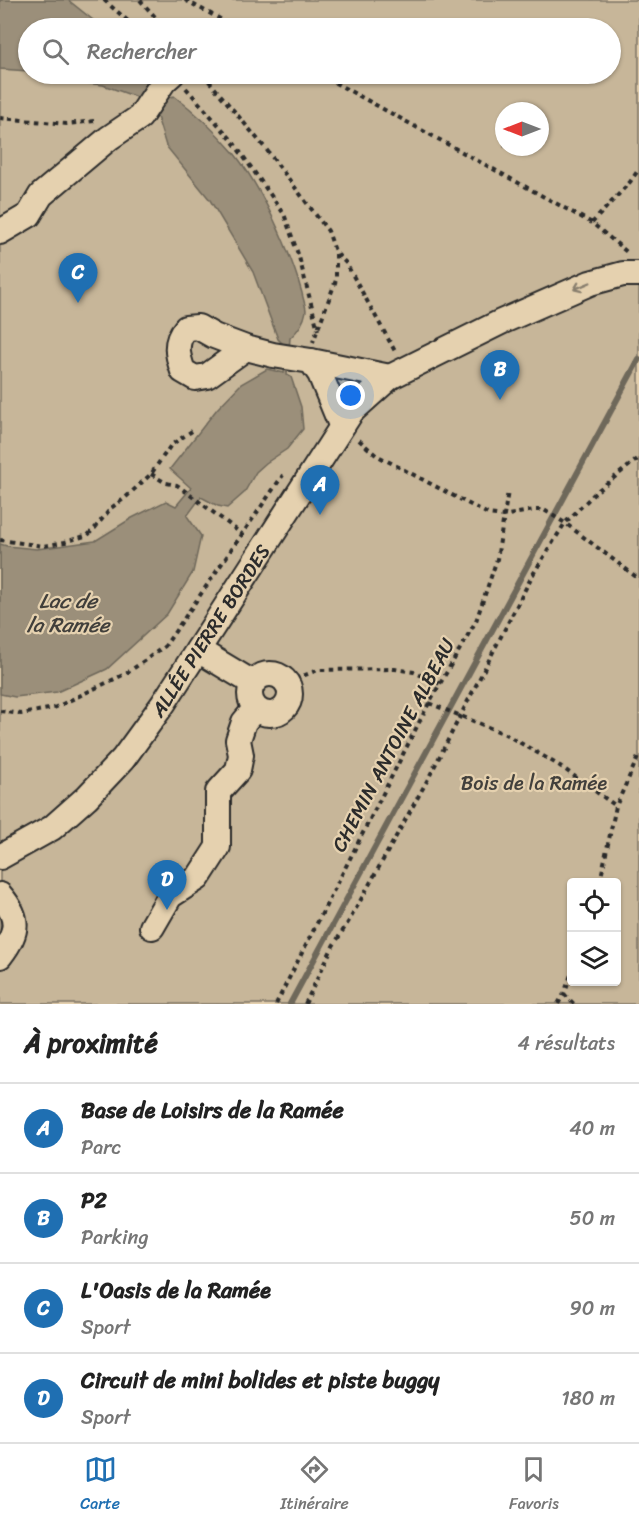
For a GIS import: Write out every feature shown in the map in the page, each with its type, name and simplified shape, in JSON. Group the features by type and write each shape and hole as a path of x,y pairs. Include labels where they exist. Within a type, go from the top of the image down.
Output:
{"lane":[{"path":"0,232 29,215 41,195 109,138 140,117 167,84"},
{"name":"ALLÉE PIERRE BORDES","path":"0,857 52,828 87,797 123,759 163,704 352,411 397,373 523,312 590,283 623,274 635,265"},
{"path":"246,348 293,358 397,373"},
{"path":"293,358 320,374 342,425"},
{"path":"198,650 253,683"},
{"path":"276,674 287,682 291,693 288,705 279,713 266,714 255,709 250,696 253,683 262,675 276,674"},
{"path":"152,927 170,896 198,878 218,847 218,792 238,770 241,755 238,740 244,722 255,709"},
{"path":"0,895 10,907 15,919 14,933 0,956"}],"path":[{"path":"104,0 125,18"},
{"path":"140,0 156,18"},
{"path":"185,0 218,18"},
{"path":"178,84 231,138 284,214 299,256 318,330"},
{"path":"211,84 310,205 328,231 336,254 336,280 318,330 313,342 293,358"},
{"path":"337,84 592,223 614,240 635,265"},
{"path":"0,118 67,124 103,120 117,133"},
{"path":"592,223 639,169"},
{"path":"336,254 346,263 395,350 397,373"},
{"path":"342,425 376,455 488,514 503,516 544,510 565,523 639,579"},
{"path":"0,540 43,546 88,535 111,508 151,474 171,445 192,431"},
{"path":"305,1004 333,946 460,716 532,576 565,523 597,491 639,458"},
{"path":"0,711 21,714 54,708 127,673 165,645 273,486 288,468"},
{"path":"151,474 166,483 177,485 242,534"},
{"name":"CHEMIN ANTOINE ALBEAU","path":"276,1004 429,703 476,621 497,559 508,490"},
{"path":"287,682 318,670 395,669 414,672 440,684"},
{"path":"429,703 505,734 560,766 616,806"},
{"path":"601,878 616,806 639,755"},
{"path":"558,1004 567,986"},
{"path":"564,994 574,1004"}],"green space":[{"name":"Bois de la Ramée","path":"0,0 639,0 639,1004 0,1004"}],"water":[{"path":"0,0 68,0 90,18 18,18 18,70 0,69"},
{"name":"Lac de la Ramée","path":"94,84 146,84 163,99 174,96 206,123 234,153 265,201 283,239 306,307 302,323 290,338 287,375 291,377 301,407 303,429 287,449 256,472 244,493 227,508 201,497 187,516 201,536 193,572 167,614 107,669 57,692 15,697 0,694 0,544 37,549 95,541 132,518 166,501 176,506 191,488 170,469 217,409 241,384 267,369 284,373 287,348 278,339 253,272 210,200 166,146 154,107 142,99"}],"waterway":[{"path":"290,1004 639,359"}],"place":[{"name":"L'Oasis de la Ramée","path":"78,303"},
{"name":"P2","path":"500,400"},
{"name":"Base de Loisirs de la Ramée","path":"320,515"},
{"name":"Circuit de mini bolides et piste buggy","path":"167,910"}]}
